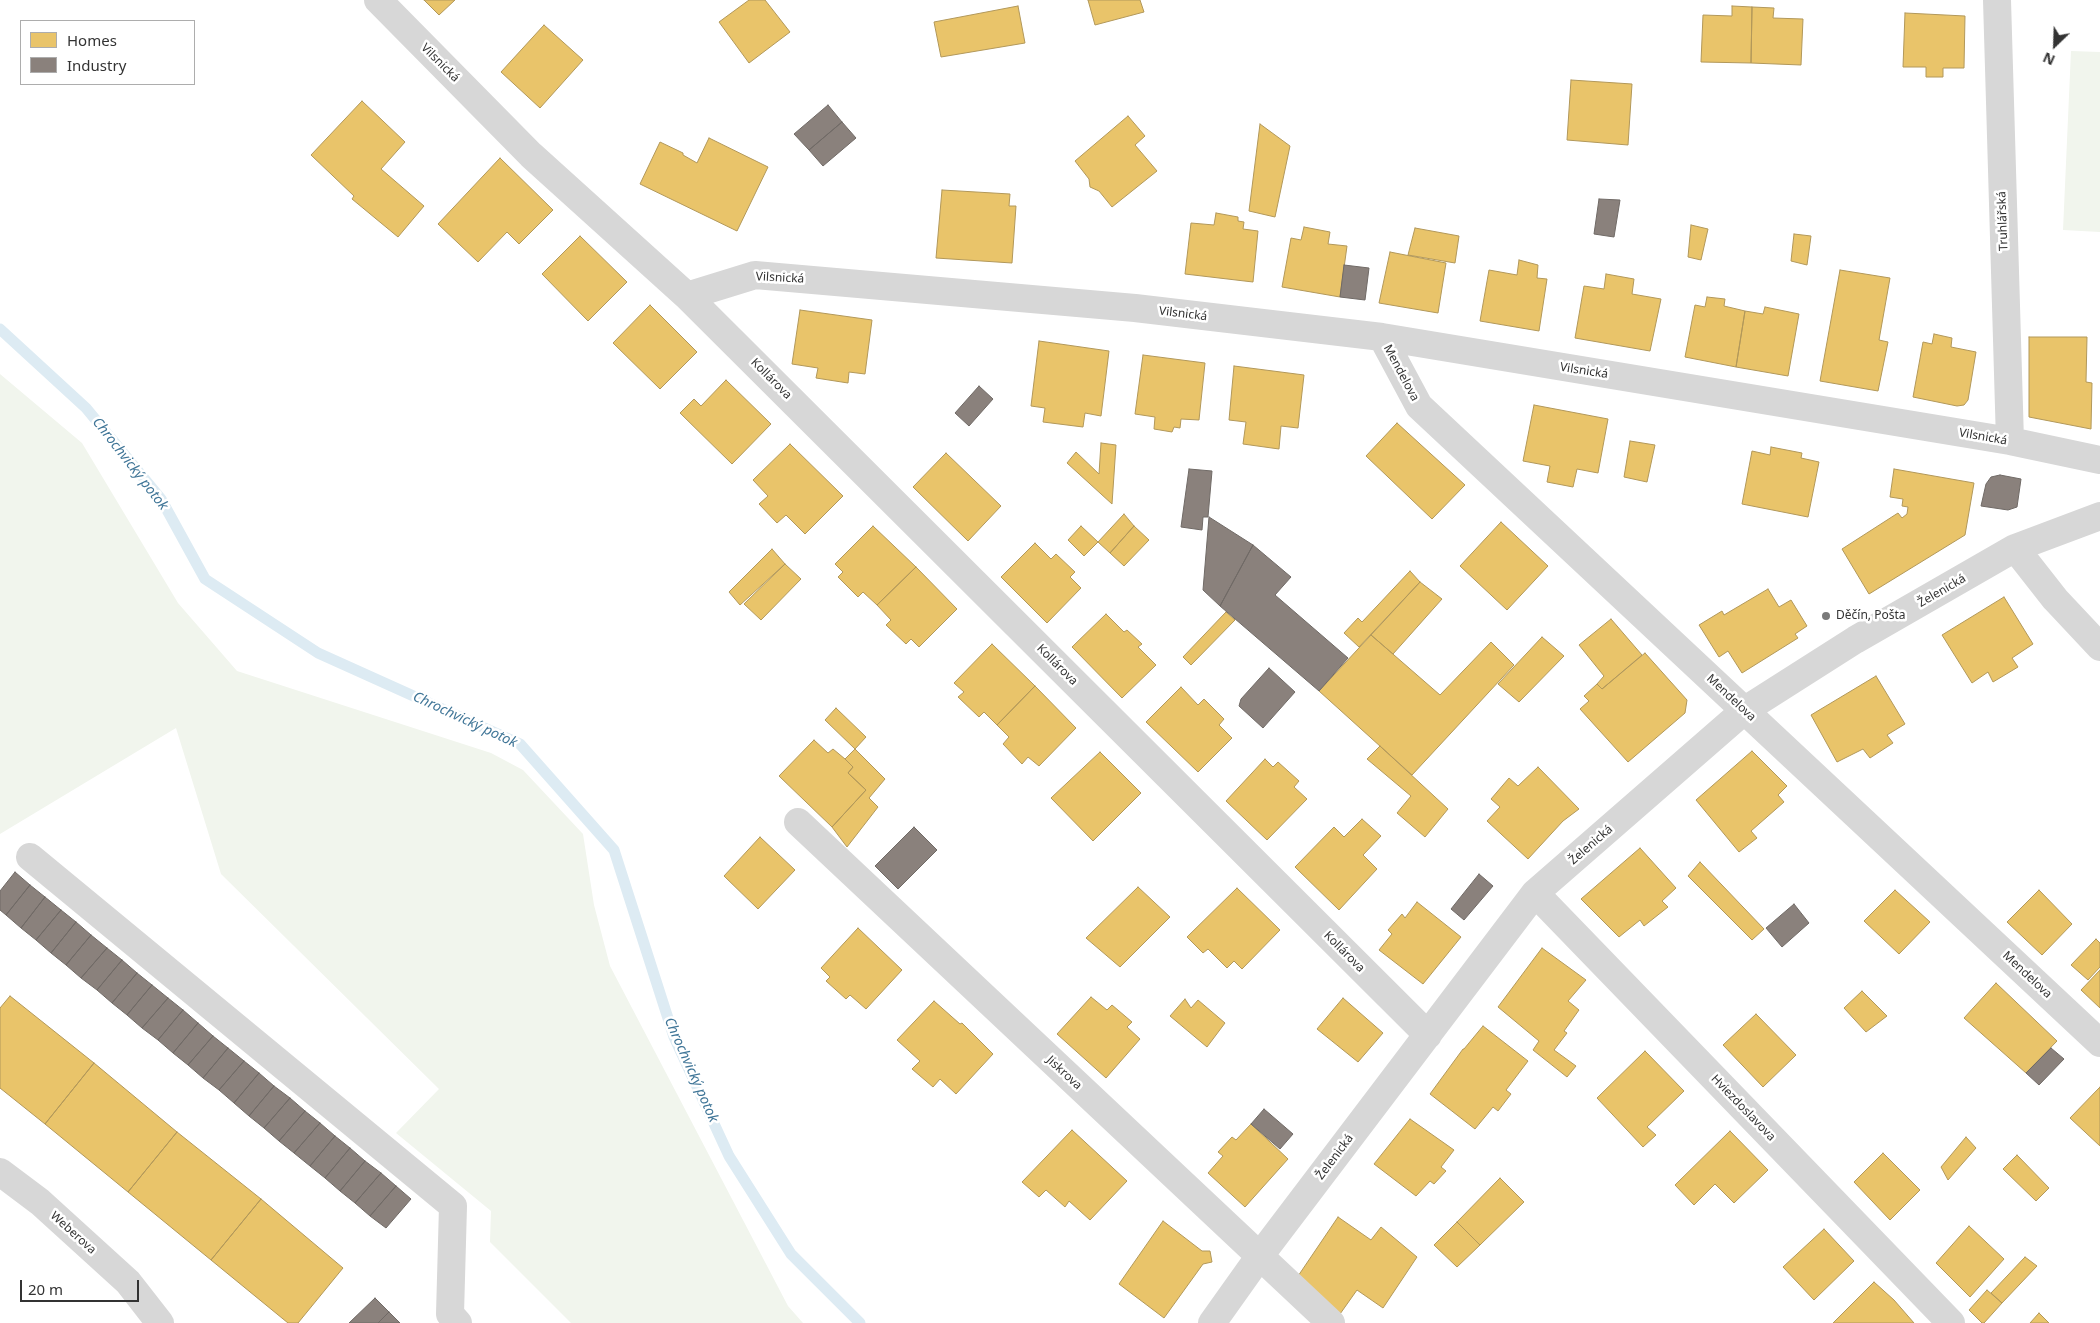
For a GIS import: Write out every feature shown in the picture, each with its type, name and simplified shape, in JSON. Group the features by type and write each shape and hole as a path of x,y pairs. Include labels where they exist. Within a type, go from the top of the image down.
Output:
{"street":[{"name":"Vilsnická","path":"378,0 531,155 687,296 755,275 1135,308 1382,337 2010,442 2100,460"},
{"name":"Truhlářská","path":"1997,0 2010,442"},
{"name":"Kollárova","path":"687,296 1428,1035"},
{"name":"Mendelova","path":"1382,337 1419,406 2100,1043"},
{"name":"Želenická","path":"1212,1323 1259,1257 1535,894 1745,710 1855,640 2016,548 2100,516"},
{"path":"2016,548 2055,599 2100,647"},
{"name":"Jiskrova","path":"798,822 1331,1323"},
{"path":"30,857 453,1206 450,1314 458,1323"},
{"name":"Hviezdoslavova","path":"1535,894 1951,1323"},
{"name":"Weberova","path":"0,1172 40,1202 128,1282 160,1323"}],"shaded area":[{"path":"2071,51 2100,52 2100,232 2063,230"},
{"path":"0,374 82,443 178,603 237,671 491,753 523,770 583,834 594,905 610,966 788,1306 803,1323 571,1323 490,1242 491,1211 396,1133 439,1089 221,874 176,728 0,834"}],"building: Homes":[{"path":"424,0 455,0 439,15"},
{"path":"749,0 765,0 790,32 749,63 719,22"},
{"path":"1088,0 1140,0 1144,12 1095,25"},
{"path":"1018,6 1025,43 941,57 934,22"},
{"path":"1732,6 1752,7 1751,63 1701,62 1703,15 1732,16"},
{"path":"1752,7 1774,8 1773,18 1803,19 1801,65 1751,63"},
{"path":"1905,13 1965,16 1964,68 1943,68 1943,77 1926,77 1926,67 1903,67"},
{"path":"544,25 583,60 540,108 501,72"},
{"path":"1571,80 1632,84 1628,145 1567,140"},
{"path":"362,101 405,142 381,169 424,206 398,237 352,199 354,196 311,155"},
{"path":"1128,116 1145,136 1135,145 1157,171 1112,207 1099,191 1090,187 1089,179 1075,161"},
{"path":"1260,124 1290,146 1275,217 1249,211"},
{"path":"709,138 768,167 737,231 640,184 660,142 683,153 683,155 697,163"},
{"path":"500,158 553,210 519,244 507,232 478,262 438,224"},
{"path":"942,190 1010,194 1009,206 1016,206 1012,263 936,258"},
{"path":"1216,213 1238,217 1238,221 1244,222 1243,229 1258,231 1253,282 1185,274 1191,223 1214,225"},
{"path":"1691,225 1708,229 1701,260 1688,257"},
{"path":"1304,227 1330,232 1328,244 1347,246 1340,297 1282,287 1291,238 1301,240"},
{"path":"1415,228 1459,236 1455,263 1408,255"},
{"path":"1794,234 1811,236 1807,265 1791,261"},
{"path":"580,236 627,282 588,321 542,274"},
{"path":"1390,252 1446,263 1438,313 1379,303"},
{"path":"1519,260 1538,265 1537,278 1547,279 1539,331 1480,321 1489,270 1517,275"},
{"path":"1840,270 1890,278 1879,340 1888,342 1878,391 1820,381"},
{"path":"1606,274 1634,279 1632,294 1661,299 1650,351 1575,338 1584,286 1604,289"},
{"path":"1707,297 1725,299 1724,306 1745,311 1736,367 1685,357 1695,305 1705,307"},
{"path":"650,305 697,352 660,389 613,343"},
{"path":"1765,307 1799,314 1788,376 1736,367 1745,311 1763,314"},
{"path":"800,310 872,320 865,374 849,372 848,383 816,378 818,368 792,364"},
{"path":"1934,334 1952,338 1951,347 1976,352 1968,400 1964,405 1957,406 1913,397 1923,342 1932,344"},
{"path":"2029,337 2087,337 2086,382 2092,383 2091,429 2029,417"},
{"path":"1039,341 1109,351 1101,416 1085,413 1083,427 1043,422 1045,408 1031,406"},
{"path":"1143,355 1205,363 1199,420 1181,419 1180,428 1174,427 1172,432 1154,429 1155,417 1135,414"},
{"path":"1234,366 1304,375 1298,428 1281,426 1279,449 1243,444 1246,422 1229,420"},
{"path":"726,380 771,424 732,464 680,413 694,399 701,406"},
{"path":"1534,405 1608,419 1598,473 1577,469 1573,487 1547,482 1550,466 1523,461"},
{"path":"1397,423 1465,485 1432,519 1366,456"},
{"path":"1630,441 1655,445 1647,482 1624,477"},
{"path":"1101,443 1116,445 1112,504 1067,463 1076,452 1099,474"},
{"path":"790,444 843,496 805,534 786,515 777,523 759,504 768,496 753,480"},
{"path":"1771,447 1802,453 1801,458 1819,462 1808,517 1742,504 1752,451 1770,455"},
{"path":"946,453 1001,506 968,541 913,487"},
{"path":"1894,469 1974,483 1965,535 1869,594 1842,549 1898,513 1902,518 1907,514 1908,507 1902,506 1903,499 1890,497"},
{"path":"1124,514 1134,526 1110,553 1098,542"},
{"path":"1501,522 1548,566 1507,610 1460,566"},
{"path":"873,526 916,567 877,605 863,592 858,597 838,577 843,572 835,564"},
{"path":"1081,526 1098,542 1084,556 1068,540"},
{"path":"1134,526 1149,540 1124,566 1110,553"},
{"path":"1035,543 1051,559 1056,554 1075,572 1070,577 1081,588 1047,623 1001,577"},
{"path":"772,549 785,564 740,605 729,592"},
{"path":"785,564 801,579 761,620 744,604"},
{"path":"916,567 957,609 919,647 911,639 906,644 886,625 891,620 877,605"},
{"path":"1410,571 1420,582 1359,647 1344,633 1358,618 1362,622"},
{"path":"1420,582 1442,599 1393,654 1371,635"},
{"path":"1768,589 1779,607 1791,600 1807,626 1795,634 1798,638 1742,673 1728,651 1719,657 1699,625 1722,611 1724,615"},
{"path":"2004,597 2033,644 2012,658 2018,667 1993,682 1988,672 1972,683 1942,635"},
{"path":"1226,612 1235,620 1191,665 1183,657"},
{"path":"1106,614 1124,632 1127,630 1142,644 1138,647 1156,665 1122,698 1072,647"},
{"path":"1611,619 1642,655 1602,689 1597,684 1604,676 1579,645"},
{"path":"1371,635 1440,695 1491,642 1514,665 1412,775 1319,691"},
{"path":"1542,637 1564,656 1519,702 1498,684"},
{"path":"992,644 1035,686 997,725 984,712 979,717 958,697 964,692 954,683"},
{"path":"1645,653 1687,700 1685,713 1628,762 1580,709 1589,701 1584,696 1597,684 1602,689"},
{"path":"1876,676 1905,724 1887,735 1893,743 1870,758 1863,749 1837,762 1811,715"},
{"path":"1035,686 1076,728 1039,766 1028,757 1022,764 1003,744 1009,737 997,725"},
{"path":"1181,687 1198,705 1204,699 1224,719 1219,725 1232,738 1198,772 1146,722"},
{"path":"836,708 866,737 855,749 825,720"},
{"path":"814,740 828,753 833,749 845,759 853,767 848,773 866,790 832,827 779,776"},
{"path":"1380,746 1448,809 1425,837 1397,813 1411,796 1367,759"},
{"path":"855,749 885,779 869,798 878,807 847,847 832,827 866,790 848,773 853,767 845,759"},
{"path":"1752,751 1787,786 1778,795 1784,802 1751,831 1757,838 1739,852 1696,800"},
{"path":"1100,752 1141,793 1093,841 1051,798"},
{"path":"1265,759 1273,767 1278,762 1299,781 1294,787 1307,799 1267,840 1226,801"},
{"path":"1538,767 1579,809 1563,821 1528,859 1487,821 1500,807 1491,799 1509,778 1518,786"},
{"path":"1362,819 1381,836 1363,855 1377,869 1339,910 1295,867 1334,827 1344,837"},
{"path":"760,837 795,870 758,909 724,876"},
{"path":"1640,848 1676,888 1662,901 1668,907 1644,926 1640,920 1619,937 1581,899"},
{"path":"1700,862 1764,929 1752,940 1688,876"},
{"path":"1138,887 1170,917 1120,967 1086,938"},
{"path":"1237,888 1280,930 1242,969 1234,961 1227,968 1208,949 1203,953 1187,937"},
{"path":"1895,890 1930,922 1899,954 1864,921"},
{"path":"2039,890 2072,924 2042,955 2007,922"},
{"path":"1417,902 1461,937 1423,984 1379,950 1392,934 1388,930 1402,914 1405,918"},
{"path":"858,928 902,970 866,1009 850,995 846,999 826,981 830,977 821,968"},
{"path":"2096,939 2100,943 2100,967 2088,980 2071,965"},
{"path":"1542,948 1586,980 1568,1001 1579,1010 1564,1031 1567,1033 1554,1050 1576,1066 1567,1077 1533,1050 1539,1041 1498,1007"},
{"path":"2100,970 2100,1008 2081,990"},
{"path":"1996,983 2057,1041 2026,1073 1964,1018"},
{"path":"1862,991 1887,1016 1866,1032 1844,1008"},
{"path":"10,996 94,1063 45,1124 0,1088 0,1008"},
{"path":"1091,997 1107,1010 1112,1005 1132,1022 1127,1027 1140,1039 1106,1078 1057,1034"},
{"path":"1343,998 1383,1033 1358,1062 1317,1029"},
{"path":"1185,999 1191,1008 1198,1000 1225,1023 1207,1047 1170,1016"},
{"path":"934,1001 960,1024 962,1023 993,1054 956,1094 940,1079 933,1087 912,1069 920,1061 897,1040"},
{"path":"1756,1014 1796,1055 1763,1087 1723,1045"},
{"path":"1483,1026 1528,1061 1506,1090 1511,1094 1498,1111 1493,1107 1475,1129 1430,1094 1463,1049"},
{"path":"1645,1051 1684,1091 1647,1127 1656,1135 1643,1147 1597,1098"},
{"path":"94,1063 177,1132 128,1192 45,1124"},
{"path":"2100,1087 2100,1146 2070,1118"},
{"path":"1410,1119 1454,1150 1441,1167 1446,1171 1434,1184 1430,1181 1416,1196 1374,1164"},
{"path":"1251,1124 1288,1159 1245,1207 1208,1173 1223,1156 1218,1152 1232,1137 1236,1140"},
{"path":"1072,1130 1127,1181 1090,1220 1069,1201 1065,1207 1046,1190 1039,1197 1022,1182"},
{"path":"1730,1131 1768,1170 1734,1203 1715,1184 1694,1205 1675,1185"},
{"path":"177,1132 261,1199 211,1260 128,1192"},
{"path":"1966,1137 1976,1148 1948,1180 1941,1167"},
{"path":"1883,1153 1920,1190 1890,1220 1854,1182"},
{"path":"2017,1155 2049,1188 2036,1201 2003,1169"},
{"path":"1500,1178 1524,1202 1480,1245 1457,1222"},
{"path":"261,1199 343,1268 298,1323 288,1323 211,1260"},
{"path":"1338,1217 1371,1240 1381,1227 1417,1257 1383,1308 1357,1290 1340,1314 1294,1282"},
{"path":"1163,1221 1202,1251 1210,1251 1212,1262 1203,1264 1164,1318 1119,1284"},
{"path":"1457,1222 1480,1245 1457,1267 1434,1245"},
{"path":"1969,1226 2004,1259 1970,1297 1936,1263"},
{"path":"1824,1229 1854,1261 1814,1300 1783,1267"},
{"path":"2025,1257 2037,1266 2002,1303 1991,1293"},
{"path":"1874,1282 1894,1300 1914,1323 1833,1323"},
{"path":"1987,1290 2002,1303 1982,1323 1969,1310"},
{"path":"2039,1313 2049,1323 2030,1323"}],"building: Industry":[{"path":"828,105 842,122 809,150 794,134"},
{"path":"842,122 856,138 823,166 809,150"},
{"path":"1599,199 1620,200 1614,237 1594,234"},
{"path":"1344,265 1369,268 1365,300 1340,297"},
{"path":"979,386 993,399 969,426 955,413"},
{"path":"1189,469 1212,471 1208,517 1203,517 1202,530 1181,527"},
{"path":"2000,475 2021,479 2017,507 2008,510 1981,506 1986,484 1991,477"},
{"path":"1209,517 1253,545 1220,606 1203,590"},
{"path":"1253,545 1291,577 1275,595 1348,658 1319,691 1220,606"},
{"path":"1269,668 1295,692 1263,728 1239,706 1241,699"},
{"path":"914,827 937,850 898,889 875,866"},
{"path":"15,872 30,885 6,915 0,910 0,891"},
{"path":"1479,874 1493,886 1464,920 1451,909"},
{"path":"30,885 45,897 21,928 6,915"},
{"path":"45,897 61,910 36,940 21,928"},
{"path":"1794,904 1809,923 1782,947 1766,928"},
{"path":"61,910 76,922 51,953 36,940"},
{"path":"76,922 91,935 66,965 51,953"},
{"path":"91,935 107,948 81,978 66,965"},
{"path":"107,948 122,960 97,990 81,978"},
{"path":"122,960 137,973 112,1003 97,990"},
{"path":"137,973 152,985 127,1015 112,1003"},
{"path":"152,985 168,998 142,1028 127,1015"},
{"path":"168,998 183,1010 158,1040 142,1028"},
{"path":"183,1010 198,1023 173,1053 158,1040"},
{"path":"198,1023 213,1036 188,1065 173,1053"},
{"path":"213,1036 228,1048 203,1078 188,1065"},
{"path":"228,1048 244,1061 219,1090 203,1078"},
{"path":"2051,1048 2064,1059 2039,1085 2026,1073"},
{"path":"244,1061 259,1073 234,1103 219,1090"},
{"path":"259,1073 274,1086 249,1116 234,1103"},
{"path":"274,1086 290,1098 264,1128 249,1116"},
{"path":"290,1098 305,1111 279,1141 264,1128"},
{"path":"1264,1109 1293,1134 1280,1149 1251,1124"},
{"path":"305,1111 320,1123 294,1153 279,1141"},
{"path":"320,1123 335,1136 310,1166 294,1153"},
{"path":"335,1136 350,1148 325,1178 310,1166"},
{"path":"350,1148 365,1161 340,1191 325,1178"},
{"path":"365,1161 381,1173 355,1203 340,1191"},
{"path":"381,1173 396,1186 370,1216 355,1203"},
{"path":"396,1186 411,1199 386,1228 370,1216"},
{"path":"375,1298 389,1312 378,1323 349,1323"},
{"path":"389,1312 400,1323 378,1323"}],"waterway":[{"name":"Chrochvický potok","path":"0,329 86,408 161,499 205,579 318,653 520,744 614,850 674,1037 729,1156 791,1254 860,1323"}],"place":[{"name":"Děčín, Pošta","path":"1826,616"}]}
